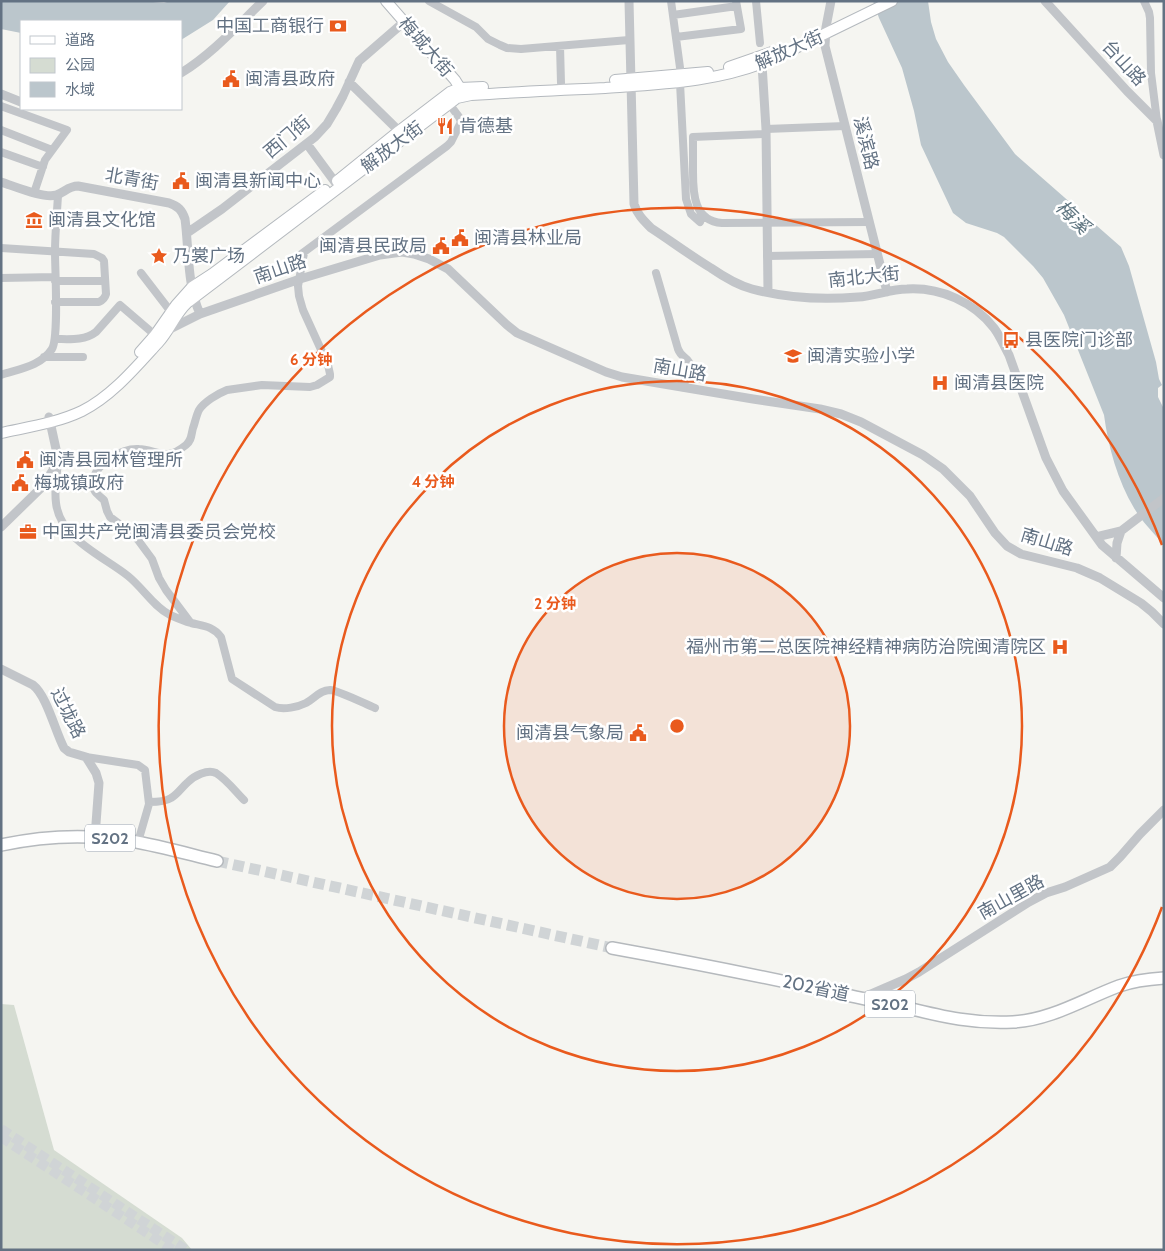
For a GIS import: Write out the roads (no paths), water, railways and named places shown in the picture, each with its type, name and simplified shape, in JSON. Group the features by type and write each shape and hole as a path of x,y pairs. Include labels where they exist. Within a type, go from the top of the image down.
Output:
{"main road":[{"name":"梅城大街","path":"386,1 455,80 460,92"},
{"path":"856,16 882,1"},
{"path":"856,16 892,1"},
{"name":"解放大街","path":"1,428 74,414 104,397 152,349 168,330 172,321 193,292 212,274 335,182 398,131 455,90 471,94 681,79 701,80 726,75 762,64 856,16"},
{"name":"解放大街","path":"681,79 725,69 826,31"},
{"name":"解放大街","path":"1,433 49,419 94,397 112,382 155,335 184,295 193,292 448,104 460,92 561,83 630,83"},
{"name":"S202","path":"1,845 64,837 114,839 138,842 217,861"},
{"name":"202省道","path":"612,948 726,969 971,1022 1029,1021 1048,1016 1120,986 1139,981 1164,978"}],"street":[{"path":"182,72 216,46 263,1"},
{"path":"429,1 476,27 488,39 507,48 521,49 630,40"},
{"name":"南北大街","path":"629,1 633,196 639,216 651,228 722,275 743,286 792,296 831,298 864,296 906,289 927,289 964,302 978,312 999,335 1043,450 1063,491 1096,538 1116,558 1164,598"},
{"path":"671,1 681,79 685,194 691,214 700,222"},
{"path":"756,1 760,43"},
{"name":"溪滨路","path":"831,1 825,46 887,292"},
{"name":"台山路","path":"1045,1 1157,121"},
{"path":"1144,1 1150,18 1151,73 1157,121 1164,155"},
{"path":"673,15 737,4 741,28 676,38"},
{"name":"西门街","path":"187,233 222,209 307,144 322,130 344,96 359,61 404,22"},
{"path":"560,46 561,83"},
{"path":"762,64 766,132 768,292"},
{"path":"349,82 398,131"},
{"path":"1,94 20,102"},
{"path":"1,106 67,130 43,166 34,193"},
{"path":"274,275 447,146 461,122 460,117 453,109"},
{"path":"846,126 693,137 694,198 701,213 711,221 722,224 869,222"},
{"path":"1,130 52,150"},
{"path":"307,144 335,182"},
{"path":"1,152 43,166"},
{"name":"北青街","path":"1,182 49,196 78,186 169,202 179,208 183,212 185,219 193,292 200,314"},
{"path":"1,375 34,364 44,357 53,346 58,194"},
{"path":"1,248 94,254 104,261 105,297 99,302 55,302"},
{"path":"190,622 166,590 152,559 138,540 110,517 106,511 104,500 96,494 92,487 92,480 104,462 123,451 138,449 169,454 187,445 191,441 193,427 202,406 221,392 262,385 310,387 330,377 330,370 303,310 299,296 298,286 304,252"},
{"name":"南山路","path":"168,330 200,314 300,279 386,254 402,252 417,255 436,262 456,275 507,325 522,336 610,374 820,409 841,414 861,422 922,455 943,469 970,496 995,533 1007,546 1021,554 1077,568 1100,578 1141,603 1164,624"},
{"path":"767,256 877,254"},
{"path":"656,272 678,349 690,366 682,387"},
{"path":"141,273 171,312"},
{"path":"1,278 105,281"},
{"path":"54,339 81,339 92,336 120,305 155,335"},
{"path":"44,357 83,357"},
{"path":"49,419 58,460 56,504 61,520 69,532 103,560 128,576 165,612 190,622 207,626 218,632 232,679 280,709 305,704 316,695 332,690 375,708"},
{"path":"1,527 28,502 47,480 53,470 56,449"},
{"path":"1096,538 1123,529 1164,498"},
{"path":"1116,558 1117,543 1123,529"},
{"name":"过垅路","path":"1,669 37,689 43,698 64,748 69,752 86,757 96,773 99,783 95,838"},
{"path":"86,757 140,766 145,770 148,802 138,842"},
{"path":"148,802 168,800 176,795 190,780 203,773 210,772 222,778 244,800"},
{"name":"南山里路","path":"862,998 919,972 1038,897 1110,867 1164,810"}],"water":[{"path":"1,1 142,1 164,3 170,1 230,1 213,20 182,39 182,20 20,20 20,33 1,29"},
{"name":"梅溪","path":"873,1 928,1 936,39 948,62 1015,154 1121,247 1129,266 1162,385 1158,388 1158,397 1164,409 1164,545 1144,523 1123,487 1111,451 1104,415 1064,315 1043,278 1004,237 966,223 953,213 921,145 902,68"}],"tunnel":[{"path":"217,861 612,948"},
{"path":"1,1129 186,1250"},
{"path":"1,1137 173,1250"}],"place":[{"name":"中国工商银行","path":"338,26"},
{"name":"闽清县政府","path":"231,79"},
{"name":"肯德基","path":"445,126"},
{"name":"闽清县新闻中心","path":"181,181"},
{"name":"闽清县文化馆","path":"34,220"},
{"name":"闽清县林业局","path":"460,238"},
{"name":"闽清县民政局","path":"441,246"},
{"name":"乃裳广场","path":"159,256"},
{"name":"县医院门诊部","path":"1011,340"},
{"name":"闽清实验小学","path":"793,356"},
{"name":"闽清县医院","path":"940,383"},
{"name":"闽清县园林管理所","path":"25,460"},
{"name":"梅城镇政府","path":"20,483"},
{"name":"中国共产党闽清县委员会党校","path":"28,532"},
{"name":"福州市第二总医院神经精神病防治院闽清院区","path":"1060,647"},
{"name":"闽清县气象局","path":"638,733"}]}
